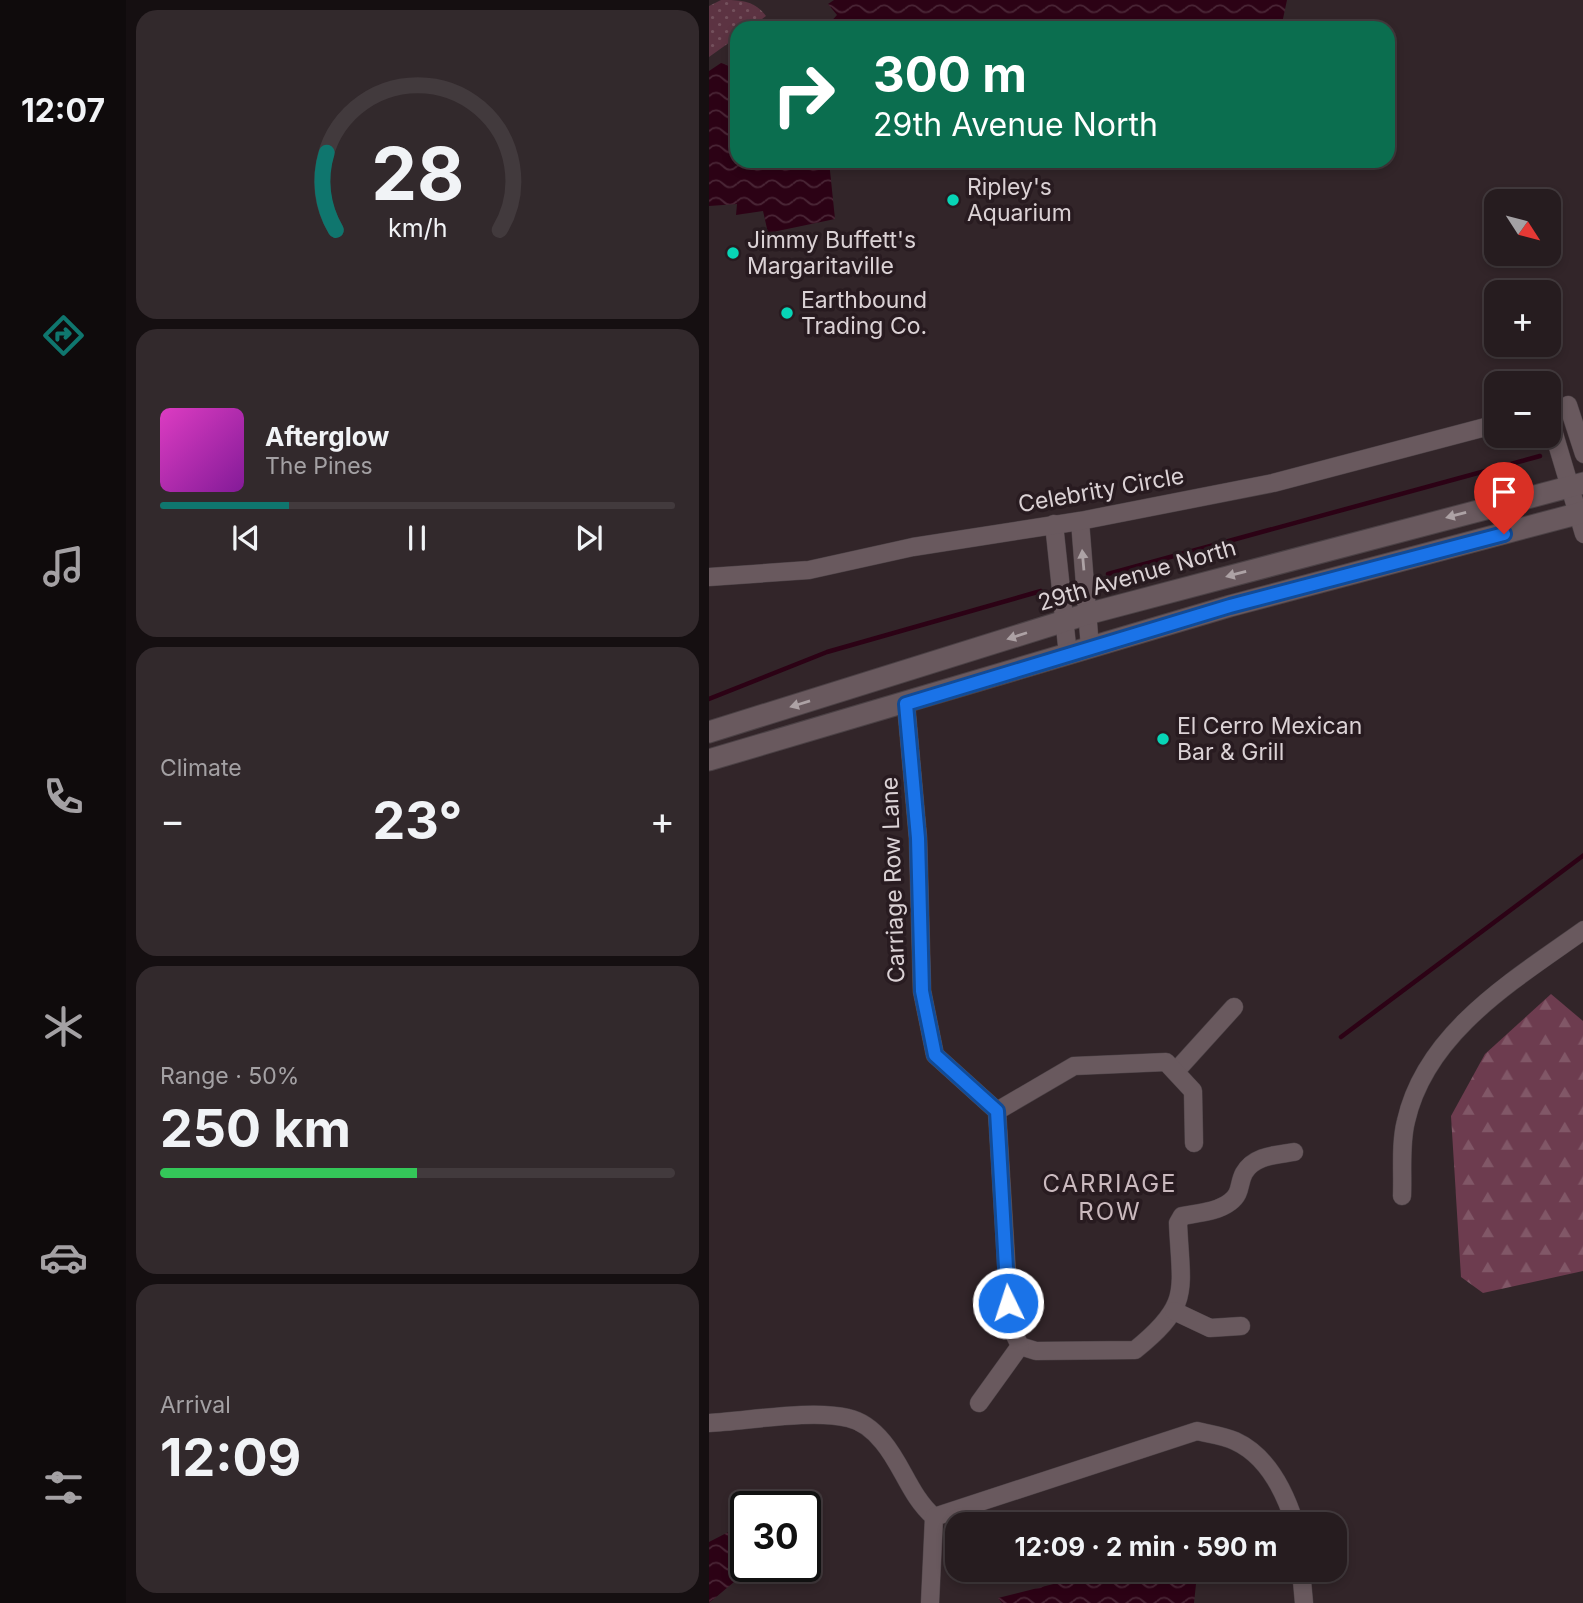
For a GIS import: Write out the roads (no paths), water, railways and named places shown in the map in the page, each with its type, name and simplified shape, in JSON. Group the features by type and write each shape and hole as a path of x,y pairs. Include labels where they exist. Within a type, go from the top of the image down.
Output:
{"main road":[{"name":"29th Avenue North","path":"709,732 1087,614 1576,484"},
{"path":"709,760 906,704 1230,606 1581,520"}],"street":[{"path":"1576,403 1583,454"},
{"name":"Celebrity Circle","path":"709,577 809,570 913,547 1080,521 1273,483 1484,427"},
{"path":"1561,447 1576,484 1581,520"},
{"path":"1080,521 1090,648"},
{"path":"1054,524 1068,655"},
{"name":"Carriage Row Lane","path":"906,704 918,838 922,991 935,1055 997,1111"},
{"path":"1402,1196 1405,1122 1426,1068 1452,1032 1583,930"},
{"path":"1176,1071 1235,1007"},
{"path":"1194,1143 1193,1091 1166,1062 1074,1066 997,1111 1010,1325 1020,1346 1036,1351 1135,1350 1171,1318 1174,1311 1181,1288 1179,1223 1182,1216 1220,1208 1231,1201 1240,1191 1244,1173 1258,1158 1295,1152"},
{"path":"1174,1311 1210,1328 1241,1326"},
{"path":"979,1403 1020,1346"},
{"path":"709,1423 827,1416 850,1418 870,1428 885,1444 919,1504 934,1517"},
{"path":"949,1512 1197,1431 1236,1441 1270,1469 1286,1494 1291,1512"},
{"path":"934,1517 945,1513"},
{"path":"930,1603 934,1517"},
{"path":"1302,1582 1304,1603"}],"water":[{"path":"834,0 1287,0 1282,21 831,21 837,15 828,4"},
{"path":"721,63 730,66 730,168 830,168 835,219 768,233 763,211 736,215 737,204 709,206 709,71"},
{"path":"730,1531 730,1582 734,1582 709,1603 709,1542"},
{"path":"1061,1582 1196,1584 1194,1603 1002,1603 998,1598"}],"waterway":[{"path":"1108,574 1540,456"},
{"path":"709,699 827,652 1041,591"},
{"path":"1341,1037 1584,855"}],"place":[{"name":"Ripley's Aquarium","path":"953,200"},
{"name":"Jimmy Buffett's Margaritaville","path":"733,253"},
{"name":"Earthbound Trading Co.","path":"787,313"},
{"name":"El Cerro Mexican Bar & Grill","path":"1163,739"}],"district":[{"name":"CARRIAGE ROW","path":"1110,1197"}]}
